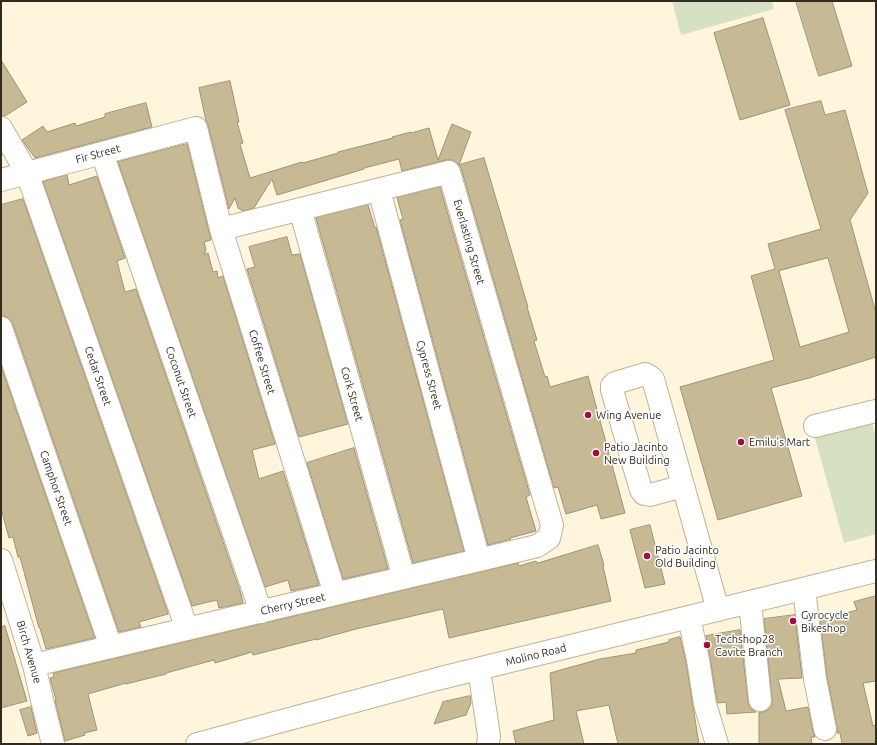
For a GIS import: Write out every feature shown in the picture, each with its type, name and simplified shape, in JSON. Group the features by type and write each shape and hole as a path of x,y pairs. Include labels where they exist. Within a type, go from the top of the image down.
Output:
{"street":[{"name":"Cedar Street","path":"1,128 27,173 187,629"},
{"name":"Fir Street","path":"1,180 196,128"},
{"name":"Coffee Street","path":"196,128 221,229 335,594"},
{"name":"Coconut Street","path":"102,153 261,612"},
{"name":"Everlasting Street","path":"221,229 449,172 552,525 549,538"},
{"name":"Cypress Street","path":"379,190 479,560"},
{"name":"Cork Street","path":"300,209 404,578"},
{"name":"Camphor Street","path":"1,328 111,647"},
{"path":"683,486 650,495 644,494 641,490 612,390 612,386 615,383 645,374 653,379 718,610"},
{"path":"815,426 876,411"},
{"name":"Cherry Street","path":"34,665 537,546 549,538"},
{"name":"Birch Avenue","path":"1,560 34,665 53,744"},
{"name":"Molino Road","path":"197,744 437,679 876,571"},
{"path":"804,589 815,679 825,729"},
{"path":"750,602 760,700"},
{"path":"689,617 705,704 717,744"},
{"path":"479,669 489,736 488,744"}],"green space":[{"path":"672,1 772,1 774,9 681,35"},
{"path":"872,422 876,438 876,534 844,543 815,438"}],"building":[{"path":"796,1 832,1 852,66 819,76"},
{"path":"763,18 790,105 740,120 714,33"},
{"path":"1,60 27,102 5,116 1,116"},
{"path":"230,81 239,122 237,122 243,143 240,144 250,178 302,162 303,163 338,152 393,138 392,137 429,128 438,160 452,124 471,132 459,165 453,160 446,160 402,171 399,159 364,168 277,195 272,179 254,208 243,211 238,208 235,198 229,209 199,88"},
{"path":"821,101 825,115 845,110 868,193 850,220 876,313 876,357 771,388 802,496 718,520 680,387 774,360 751,276 775,269 768,244 821,229 785,110","holes":["828,258 849,332 800,347 779,271"]},
{"path":"146,103 152,127 35,158 22,140 43,126 47,132 75,123 76,126 105,117 105,114"},
{"path":"187,144 211,240 204,242 206,250 204,255 208,253 213,272 217,271 218,278 223,276 275,444 252,450 259,479 283,471 319,585 291,591 288,580 265,587 118,162"},
{"path":"484,158 528,307 537,340 534,341 545,377 547,376 550,387 588,376 625,513 601,519 597,505 566,514 558,487 554,488 459,165"},
{"path":"67,175 69,185 97,176 125,258 117,261 125,292 136,289 243,603 219,608 217,600 192,606 43,182"},
{"path":"440,187 530,495 526,497 536,531 488,545 400,220 403,219 397,198"},
{"path":"23,199 168,613 139,622 141,627 119,632 13,324 9,318 1,316 1,205"},
{"path":"368,205 375,228 376,227 464,551 413,563 316,218"},
{"path":"287,237 292,255 300,254 348,424 299,437 247,269 255,267 249,247"},
{"path":"1,366 95,638 46,649 20,557 18,557 13,537 9,538 1,508"},
{"path":"354,448 388,569 343,579 307,463"},
{"name":"Patio Jacinto Old Building","path":"650,525 665,584 645,588 630,530"},
{"path":"598,545 604,565 611,601 449,638 443,609 253,655 252,652 215,663 214,660 88,694 97,730 84,733 85,735 65,741 50,678 54,677 53,673 518,563 519,566 536,561 537,563"},
{"path":"876,596 876,681 863,683 873,726 876,725 876,744 842,744 840,733 837,733 827,677 820,620 857,610 854,602"},
{"path":"795,615 802,678 778,679 786,711 808,707 815,737 811,737 812,744 759,744 759,712 768,710 772,705 764,619"},
{"path":"5,626 27,701 1,708 1,627"},
{"path":"740,630 748,701 750,708 756,712 727,714 726,702 718,703 717,701 706,636"},
{"path":"680,637 686,662 699,744 618,744 609,705 576,711 584,744 516,744 513,731 554,720 550,673 600,659 636,653 636,650 669,642 669,640"},
{"path":"470,696 471,703 466,715 434,724 443,702"},
{"path":"31,707 37,733 28,736 20,710"}],"place":[{"name":"Wing Avenue","path":"588,415"},
{"name":"Emilu's Mart","path":"741,442"},
{"name":"Patio Jacinto New Building","path":"596,453"},
{"name":"Patio Jacinto Old Building","path":"647,556"},
{"name":"Gyrocycle Bikeshop","path":"793,621"},
{"name":"Techshop28 Cavite Branch","path":"707,645"}]}
